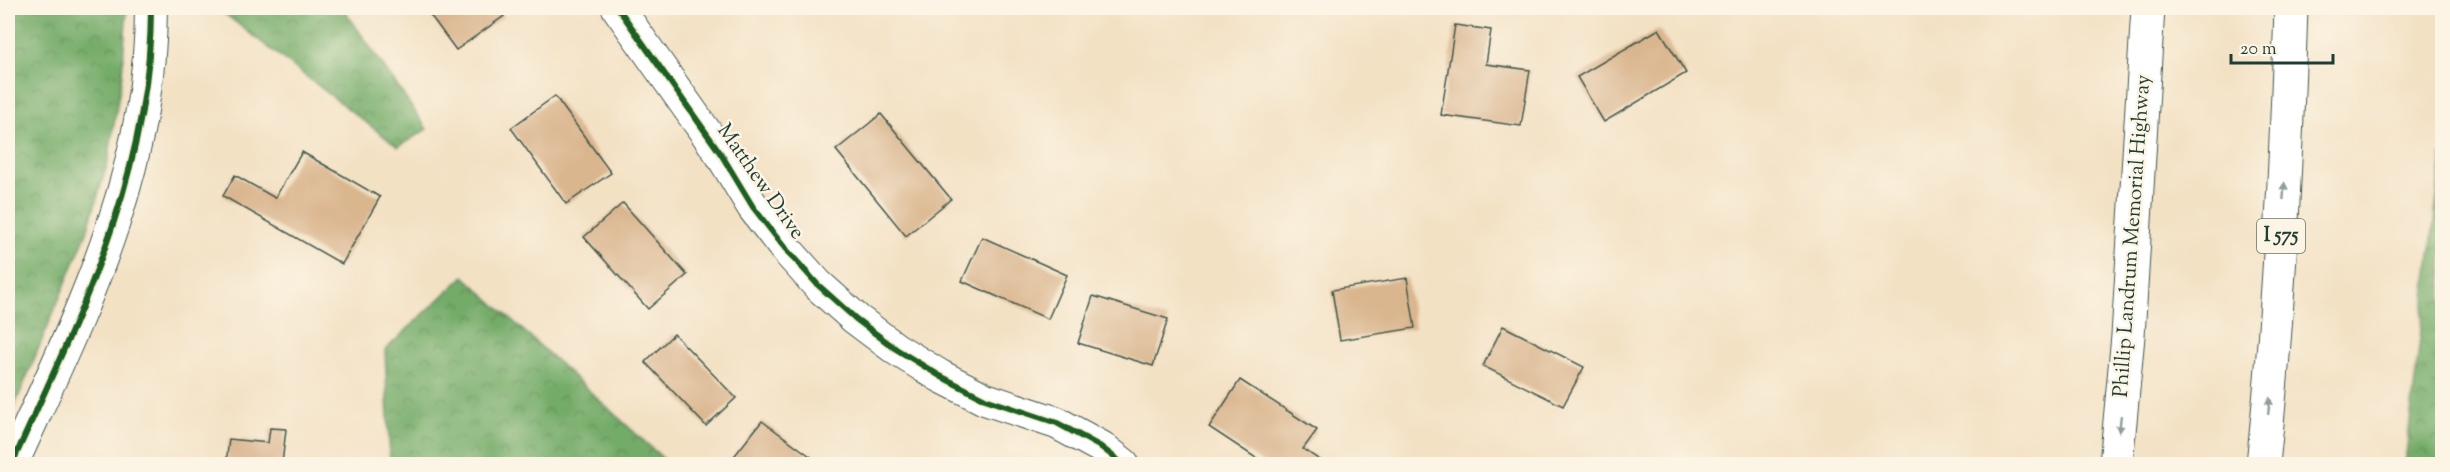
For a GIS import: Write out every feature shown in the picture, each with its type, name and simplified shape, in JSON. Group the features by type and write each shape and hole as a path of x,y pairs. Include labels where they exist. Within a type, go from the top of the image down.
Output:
{"highway":[{"name":"Phillip Landrum Memorial Highway","path":"2116,465 2128,336 2148,8"},
{"name":"I 575","path":"2263,465 2271,386 2285,177 2291,8"}],"street":[{"path":"12,465 94,280 127,179 143,114 151,8"},
{"name":"Matthew Drive","path":"618,8 722,154 753,207 818,285 856,319 888,343 940,376 985,399 1057,423 1101,447 1123,465"}],"green space":[{"path":"8,8 127,8 122,75 108,162 87,232 8,422"},
{"path":"217,8 343,8 427,129 398,147"},
{"path":"2442,155 2442,464 2405,464"},
{"path":"464,276 669,464 390,464 385,350"}],"building":[{"path":"425,8 498,8 504,16 456,50"},
{"path":"1455,25 1491,30 1486,64 1530,70 1521,126 1441,115"},
{"path":"1659,29 1686,73 1604,122 1577,77"},
{"path":"555,96 611,173 566,204 511,128"},
{"path":"881,114 951,199 906,236 836,150"},
{"path":"302,152 380,197 342,264 223,196 235,175 275,198"},
{"path":"623,203 687,275 648,309 584,237"},
{"path":"982,237 1067,275 1048,319 962,281"},
{"path":"1407,278 1415,328 1340,340 1332,290"},
{"path":"1093,296 1168,319 1153,366 1078,343"},
{"path":"1503,326 1584,367 1563,406 1483,366"},
{"path":"674,334 736,398 706,426 645,362"},
{"path":"1240,380 1317,430 1303,449 1326,464 1265,464 1209,427"},
{"path":"762,421 821,464 728,464"},
{"path":"270,428 286,429 282,464 226,464 229,439 268,443"}],"cycle path":[{"path":"12,464 85,299 107,243 125,187 139,129 148,69 151,8"},
{"path":"618,8 721,154 753,207 818,285 856,319 896,349 940,376 985,399 1057,423 1101,447 1123,464"}]}
